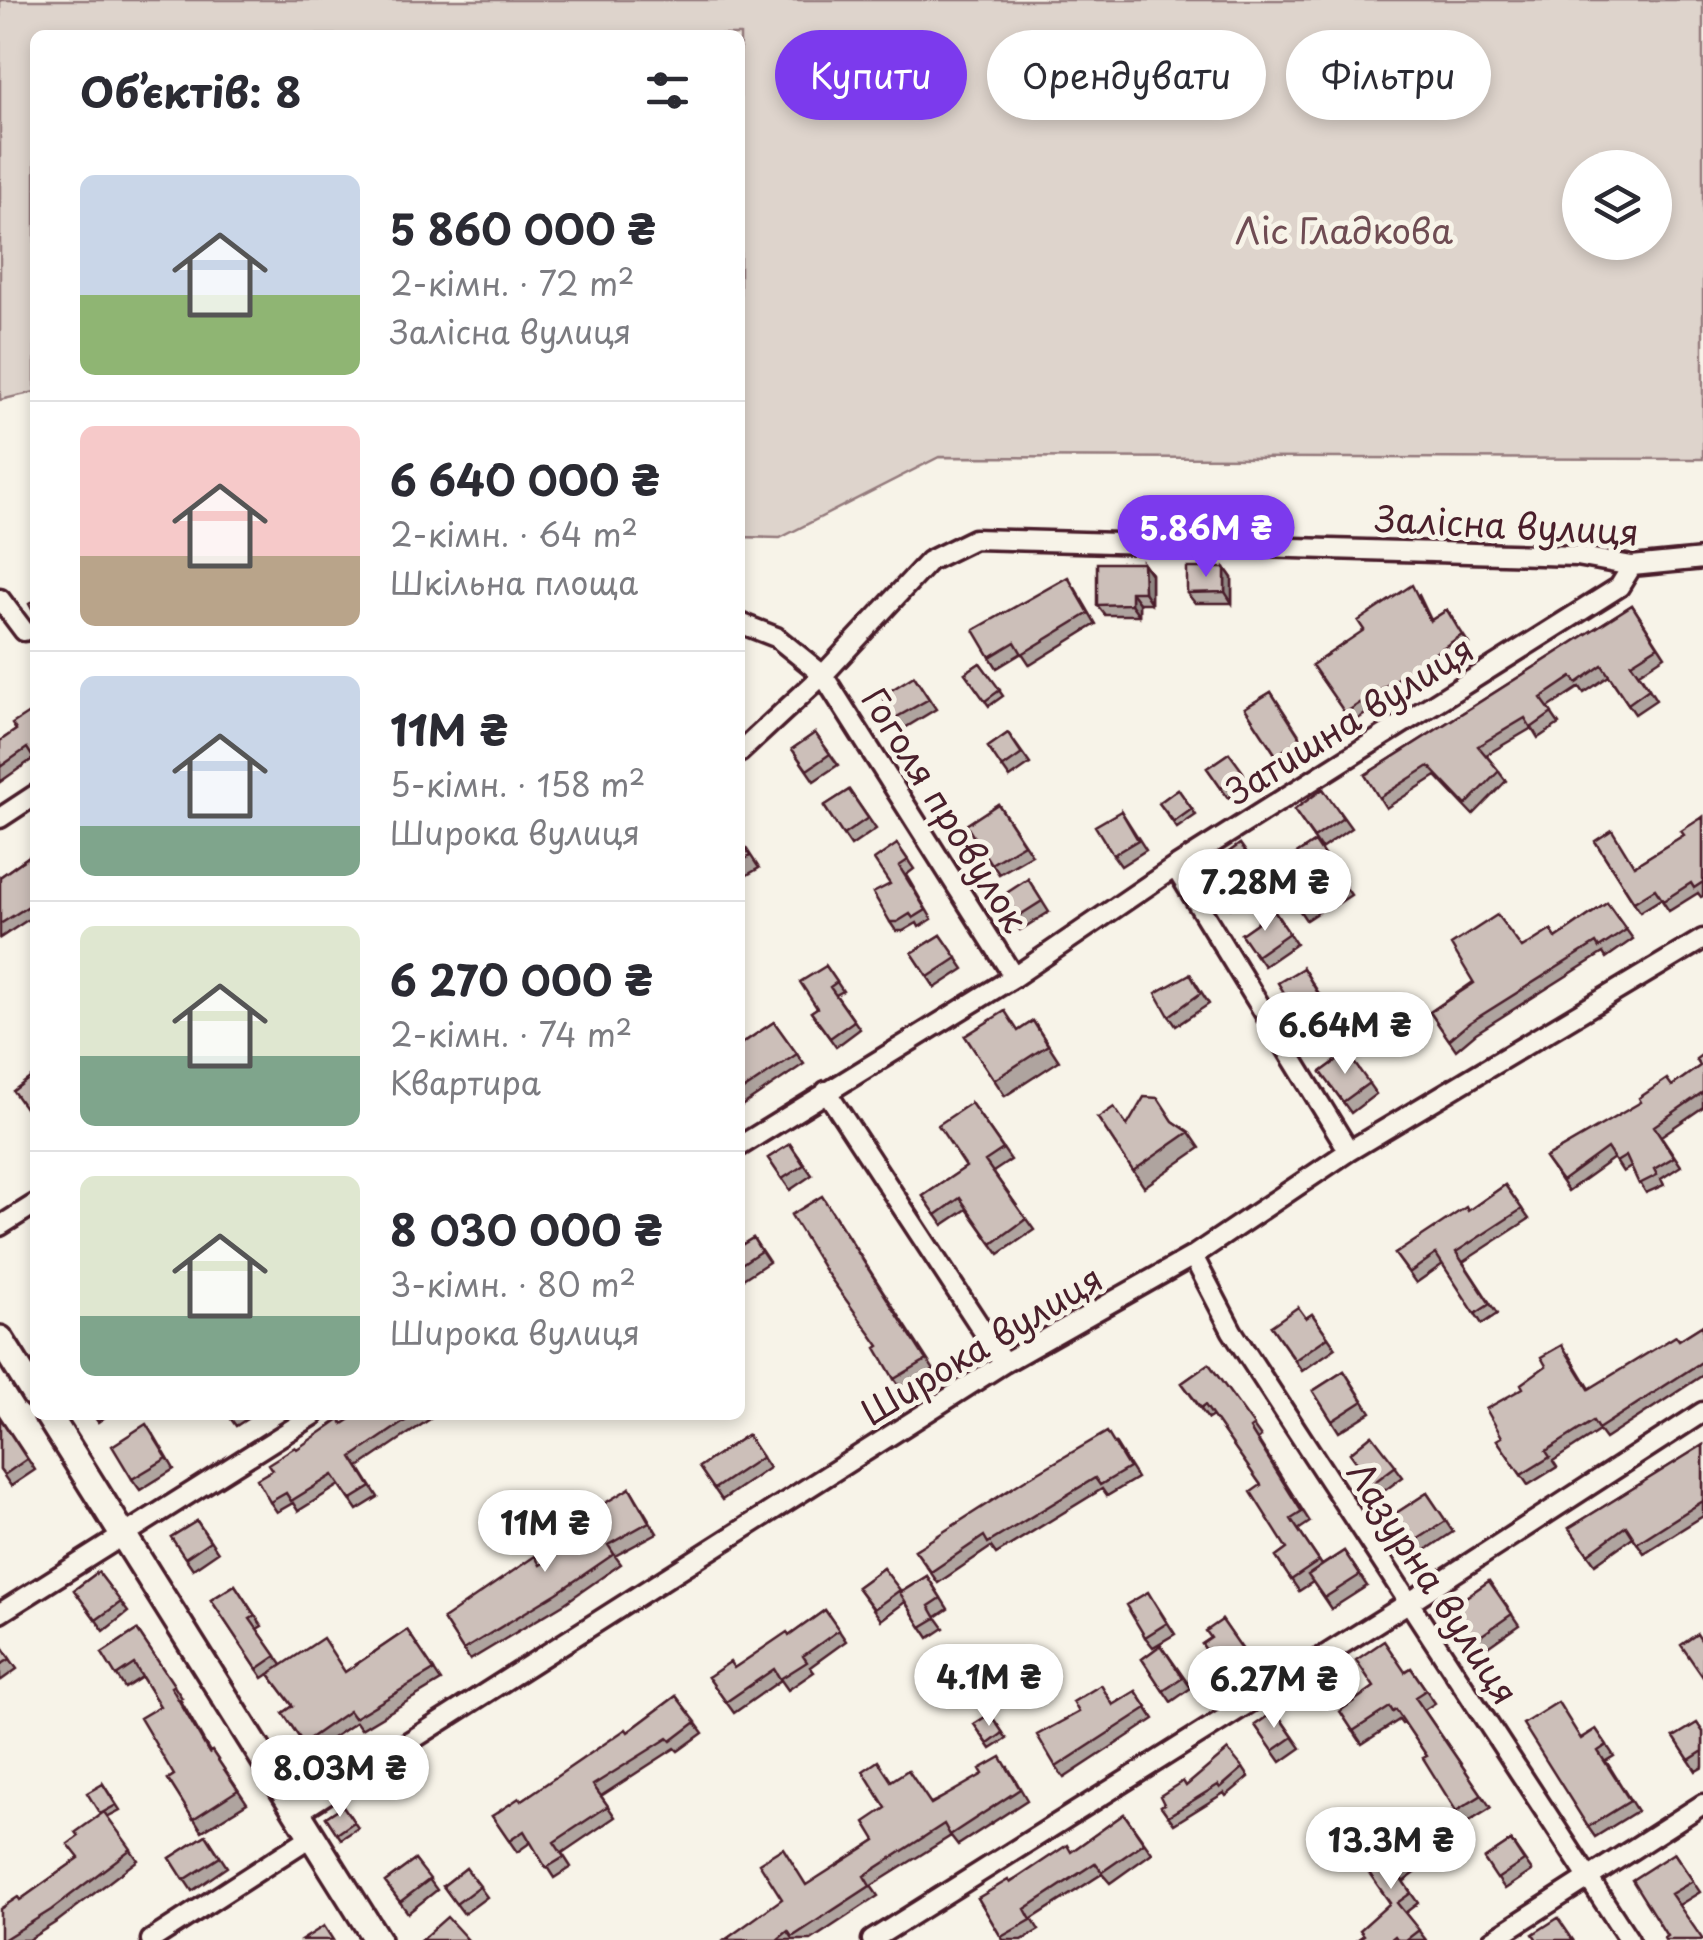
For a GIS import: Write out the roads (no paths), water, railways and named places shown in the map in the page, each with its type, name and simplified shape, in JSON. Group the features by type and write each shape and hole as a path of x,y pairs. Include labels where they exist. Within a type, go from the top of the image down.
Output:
{"street":[{"name":"Залісна вулиця","path":"745,747 823,675 929,561 974,539 1577,556 1632,566 1703,559"},
{"name":"Затишна вулиця","path":"745,1143 1014,977 1174,867 1620,587 1632,566"},
{"path":"0,599 24,631"},
{"name":"Гоголя провулок","path":"745,625 776,637 823,675 1014,977"},
{"path":"0,818 30,798"},
{"path":"1174,867 1349,1151"},
{"name":"Широка вулиця","path":"297,1813 1004,1363 1193,1256 1349,1151 1703,939"},
{"path":"826,1092 1004,1363"},
{"path":"0,1226 30,1207"},
{"name":"Лазурна вулиця","path":"1193,1256 1232,1331 1629,1940"},
{"path":"0,1339 30,1387"},
{"path":"872,1940 1703,1412"},
{"path":"51,1420 377,1940"},
{"path":"0,1613 306,1420"},
{"path":"1492,1940 1703,1804"},
{"path":"150,1940 312,1836"}],"park label":[{"name":"Ліс Гладкова","path":"1344,229"}]}
